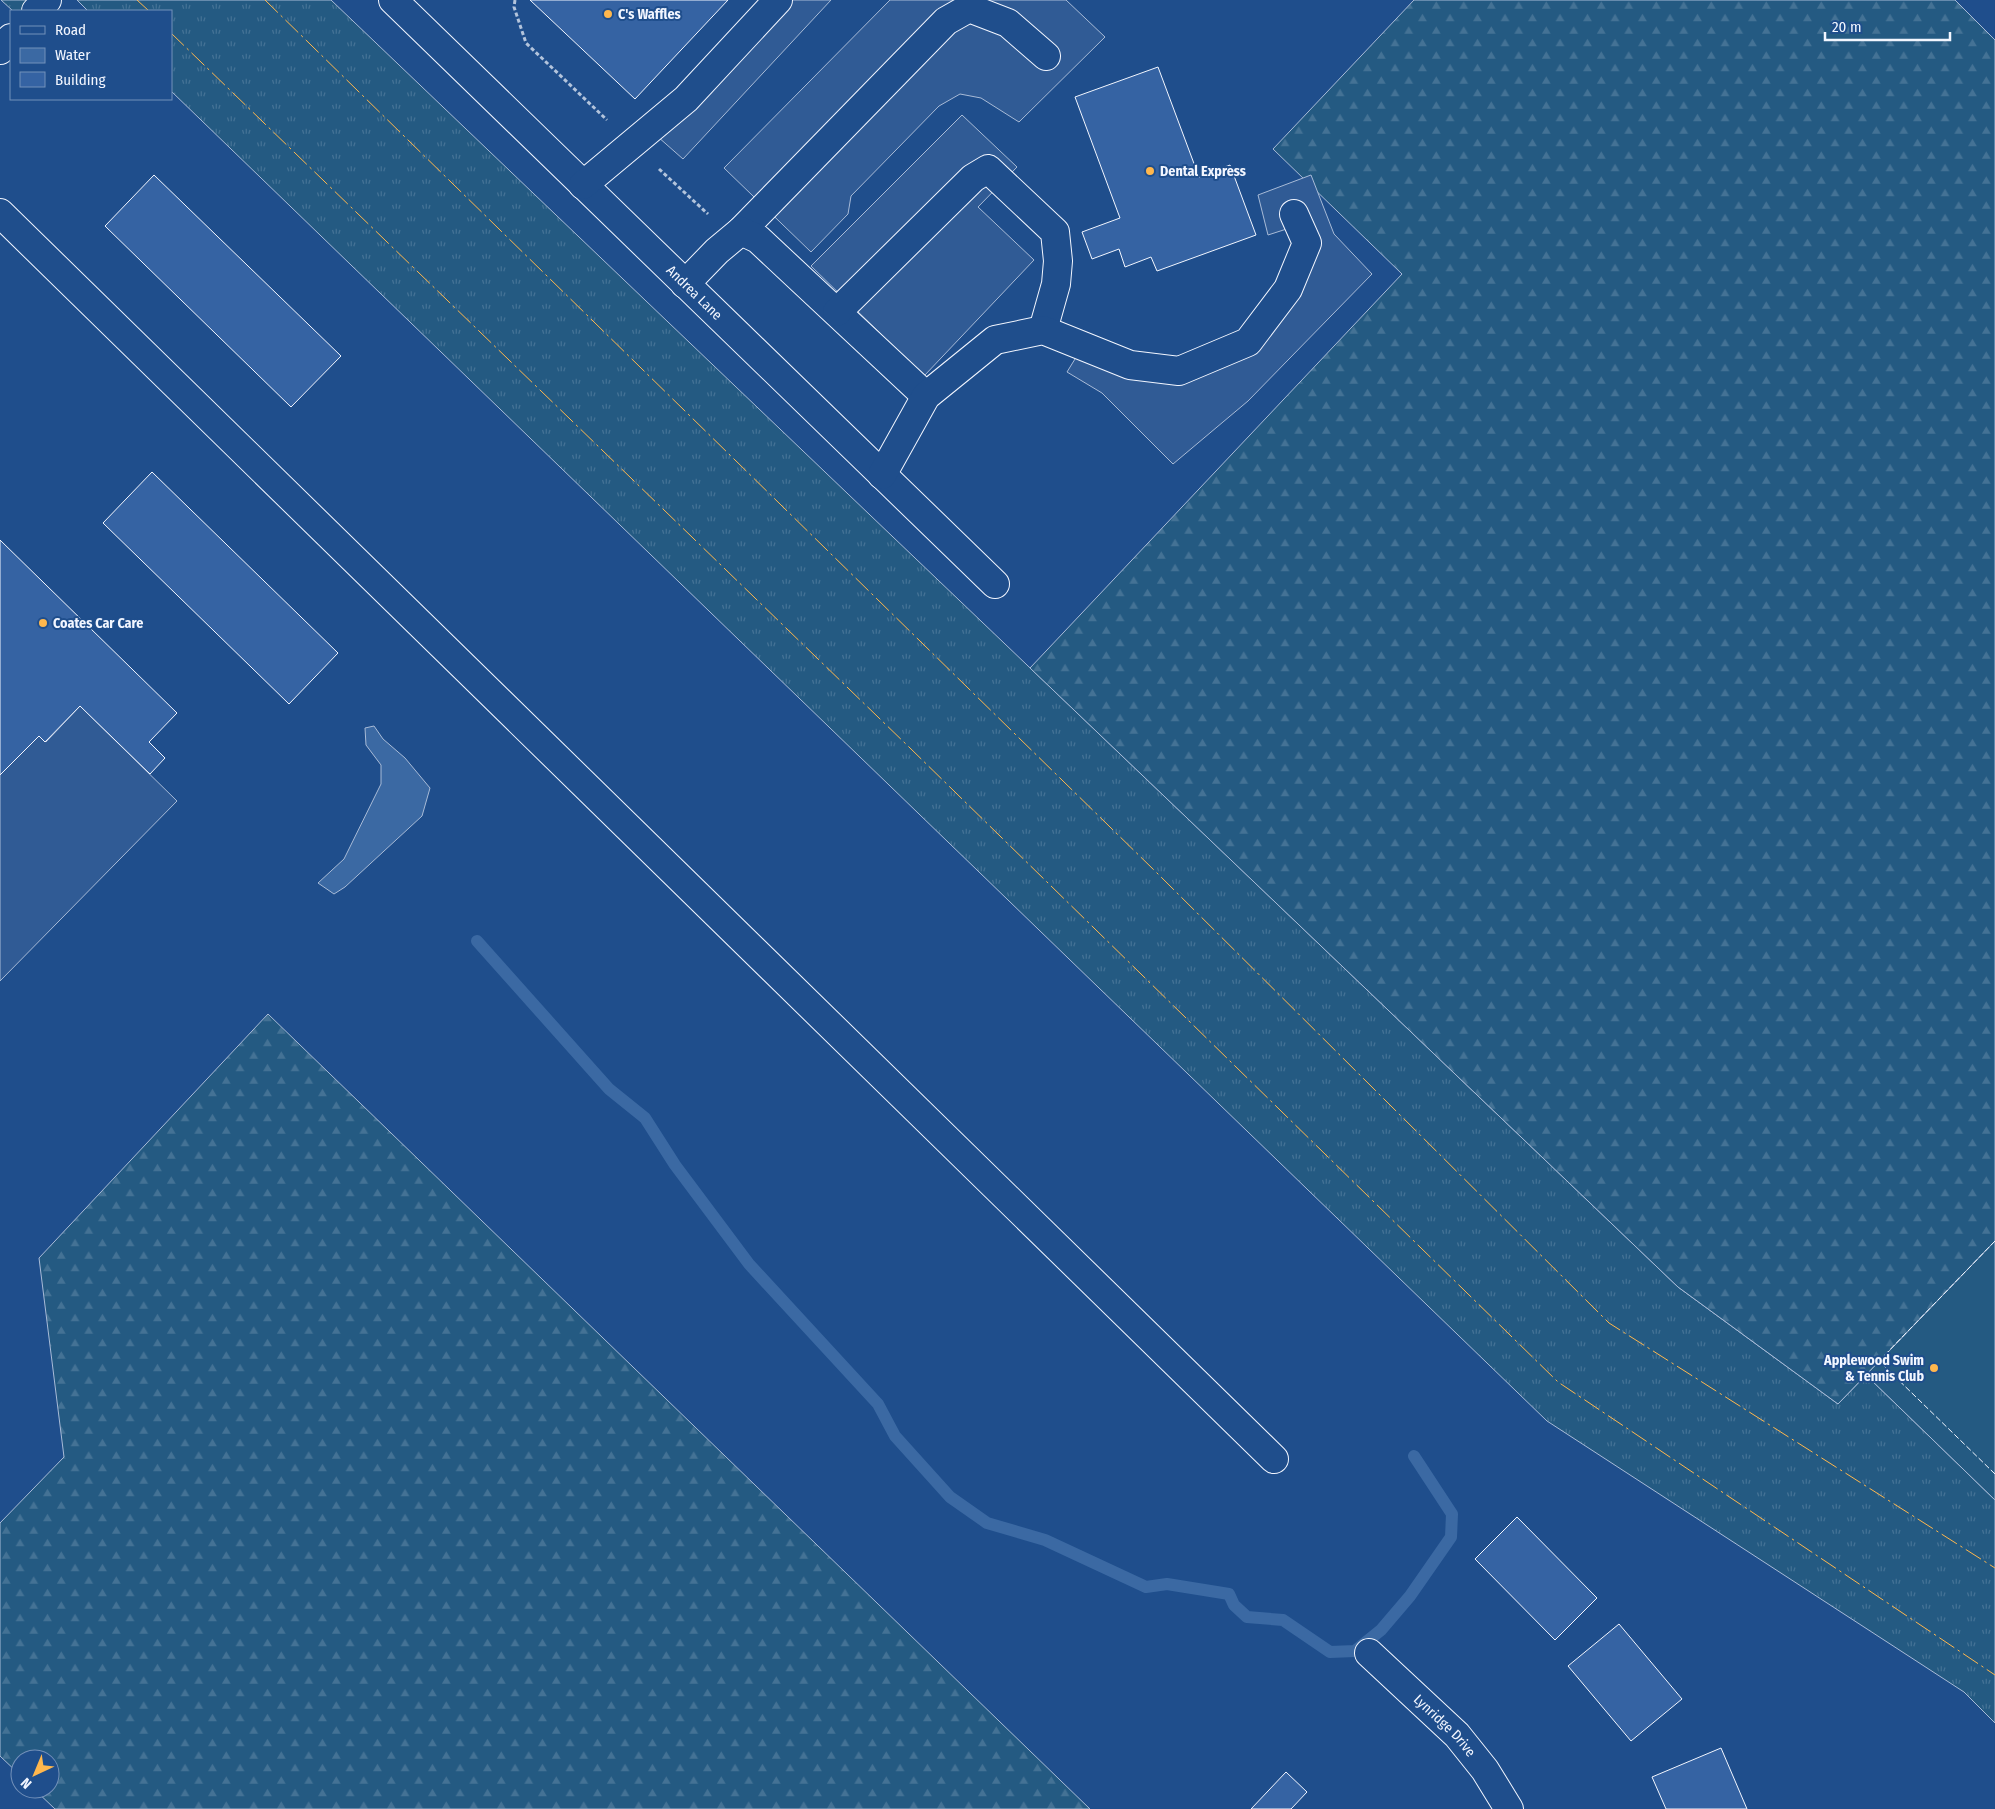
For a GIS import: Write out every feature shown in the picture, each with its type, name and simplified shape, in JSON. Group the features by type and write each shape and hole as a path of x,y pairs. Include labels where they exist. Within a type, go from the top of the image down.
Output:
{"street":[{"path":"37,10 47,0"},
{"path":"583,185 686,99 778,0"},
{"name":"Andrea Lane","path":"401,3 583,185 995,584"},
{"path":"685,284 717,251 741,231 946,21 969,8 1008,23 1046,56"},
{"path":"0,50 10,39"},
{"path":"837,312 973,178 988,169 1056,232 1058,261 1056,284 1043,330"},
{"path":"0,213 1274,1459"},
{"path":"882,476 926,396 995,340 1043,330 1130,365 1179,371 1248,342 1288,289 1307,243 1294,214"},
{"path":"741,231 758,239 926,396"},
{"name":"Lynridge Drive","path":"1369,1653 1457,1735 1485,1770 1509,1809"}],"green space":[{"path":"1,0 47,0 37,10 12,10"},
{"path":"77,0 331,0 1678,1287 1838,1404 1866,1375 1995,1500 1995,1723 1964,1692 1547,1421 172,92 172,10 87,10"},
{"path":"1414,0 1955,0 1995,40 1995,1241 1838,1404 1678,1287 1030,668 1402,274 1273,149"},
{"path":"268,1014 1090,1809 55,1809 44,1799 60,1799 60,1749 10,1749 10,1766 0,1756 0,1523 64,1457 39,1258"},
{"name":"Applewood Swim & Tennis Club","path":"1995,1241 1995,1500 1866,1375"}],"shaded area":[{"path":"777,0 831,0 683,159 649,129"},
{"path":"890,0 1066,0 1105,37 1019,122 981,98 960,94 939,106 851,196 848,214 811,252 724,168"},
{"path":"962,115 1017,167 978,207 1034,260 924,376 811,266"},
{"path":"1311,175 1334,234 1372,274 1248,401 1173,464 1102,393 1067,372 1083,346 1179,371 1248,342 1288,289 1299,225 1268,235 1258,195"},
{"path":"80,706 177,801 0,981 0,775 39,736 46,742"}],"water":[{"path":"374,726 383,739 405,758 430,788 422,816 345,887 334,894 318,883 344,859 381,784 381,765 366,745 365,728"}],"building":[{"path":"530,0 728,0 635,99"},
{"name":"Dental Express","path":"1158,67 1199,177 1230,165 1256,235 1157,271 1151,257 1125,267 1119,249 1092,259 1082,232 1120,218 1075,97"},
{"path":"154,175 341,356 291,407 105,226"},
{"path":"152,472 338,653 289,704 103,523"},
{"name":"Coates Car Care","path":"0,540 177,713 149,742 165,758 150,774 80,706 45,742 39,736 0,775"},
{"path":"1517,1517 1597,1598 1555,1640 1475,1559"},
{"path":"1619,1624 1682,1699 1631,1741 1568,1666"},
{"path":"1721,1748 1747,1809 1666,1809 1652,1777"},
{"path":"1286,1772 1307,1792 1291,1809 1251,1809"}],"waterway":[{"path":"477,941 609,1089 645,1118 675,1165 749,1264 878,1404 895,1436 950,1497 987,1523 1045,1540 1146,1587 1167,1584 1229,1594 1234,1605 1247,1617 1283,1620 1330,1652 1355,1651 1381,1630 1410,1596 1451,1537 1452,1514 1414,1456"}],"fence":[{"path":"1995,1241 1879,1361 1995,1474"}],"power":[{"path":"137,0 148,10"},
{"path":"265,0 1156,872 1609,1323 1995,1568"},
{"path":"172,34 909,747 1558,1382 1995,1675"}],"place":[{"name":"C's Waffles","path":"608,14"},
{"name":"Dental Express","path":"1150,171"},
{"name":"Coates Car Care","path":"43,623"},
{"name":"Applewood Swim & Tennis Club","path":"1934,1368"}]}
